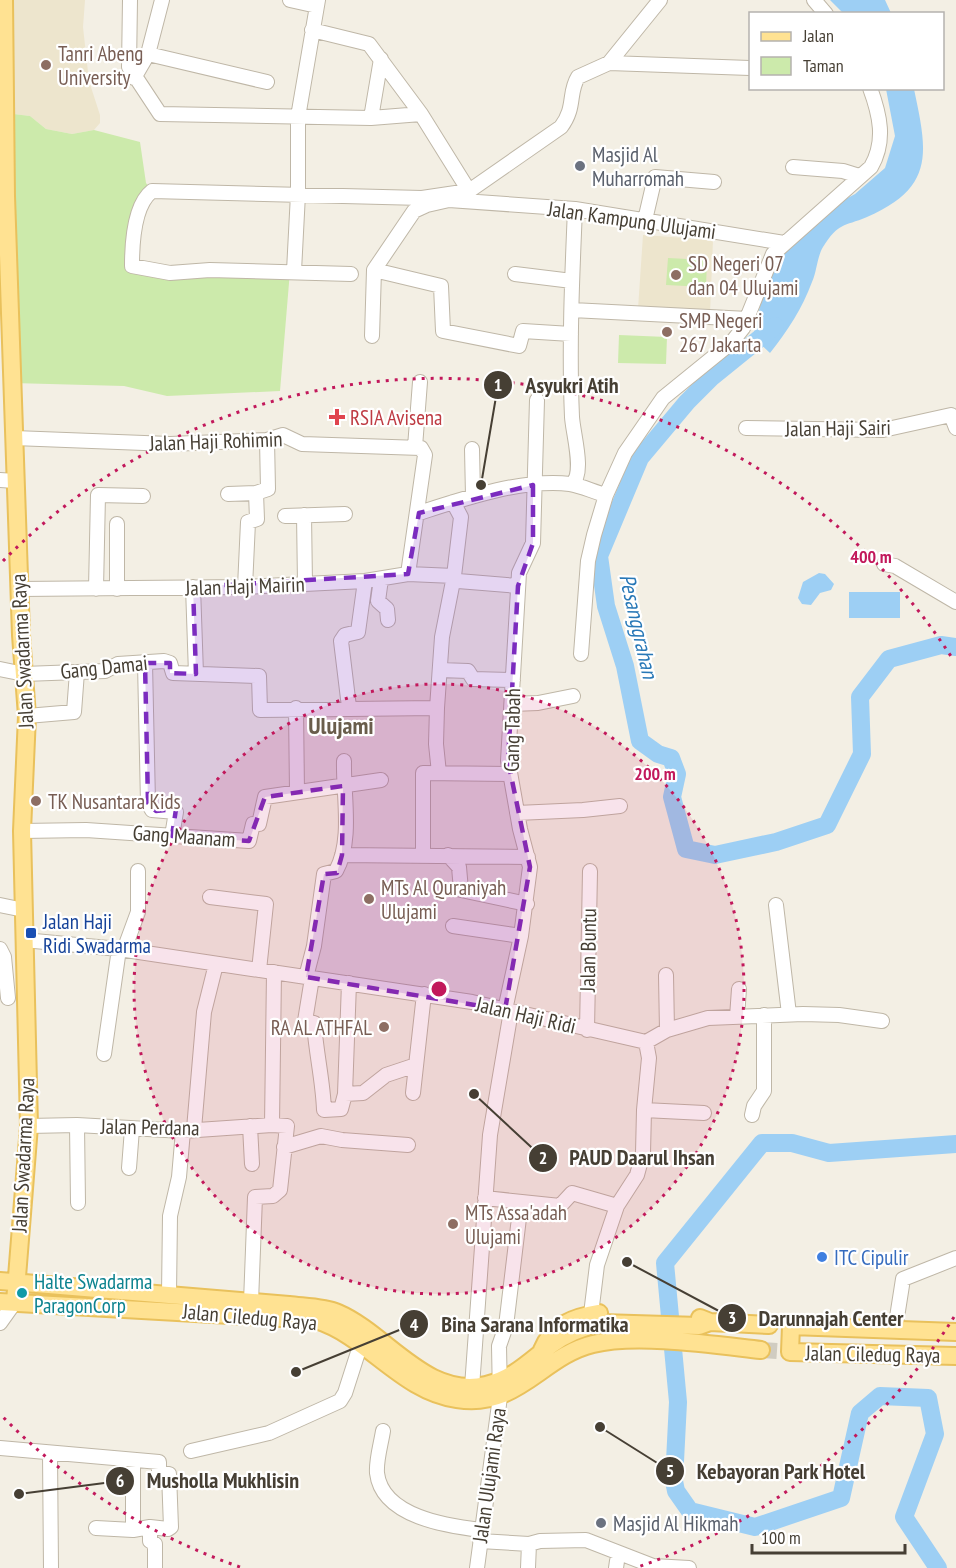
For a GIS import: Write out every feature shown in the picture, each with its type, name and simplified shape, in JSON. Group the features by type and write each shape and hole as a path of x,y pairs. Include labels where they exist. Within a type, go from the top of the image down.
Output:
{"main road":[{"name":"Jalan Swadarma Raya","path":"4,0 3,196 14,438 7,480 19,589 27,716 22,831 24,940 12,998 29,1126 16,1257"},
{"path":"11,1282 16,1257"},
{"path":"6,1302 16,1257"},
{"name":"Jalan Ciledug Raya","path":"11,1282 169,1294 316,1320 331,1325 360,1343 400,1375 429,1392 458,1400 531,1381 579,1348 635,1329 681,1331 710,1344 761,1350"},
{"path":"114,1308 115,1290"},
{"name":"Jalan Ciledug Raya","path":"6,1302 114,1308 251,1308 336,1312 372,1333 411,1364 436,1379 471,1387 499,1389 541,1354 593,1317 635,1329 681,1331 710,1322 769,1325"},
{"path":"593,1317 601,1342"},
{"name":"Jalan Ciledug Raya","path":"956,1332 791,1326 790,1352 956,1356"}],"street":[{"path":"130,0 128,60 134,78 157,111 166,116 371,118 421,114"},
{"path":"290,0 318,3 298,117 298,194 294,271"},
{"path":"609,63 660,0"},
{"path":"814,0 824,12"},
{"path":"134,78 148,54 160,1"},
{"path":"312,30 369,44 473,188"},
{"path":"148,54 267,82"},
{"path":"371,118 381,59"},
{"path":"351,274 294,271 170,273 132,266 132,249 141,209 152,190 422,198 473,188 561,127 571,111 574,87 578,77 609,63 749,68"},
{"path":"581,654 588,561 606,495 625,453 663,398 732,342 748,319 773,254 871,167 880,144 879,120 871,90"},
{"path":"793,167 843,171 859,176"},
{"path":"645,220 655,177 714,182"},
{"name":"Jalan Kampung Ulujami","path":"374,270 414,211 427,205 449,200 575,209 784,243"},
{"path":"572,484 579,468 572,419 571,334 575,209"},
{"path":"372,336 374,270 441,286 443,331 519,346 523,331 571,334"},
{"path":"515,274 572,281"},
{"path":"572,310 748,319"},
{"path":"408,574 419,513 425,455 423,449 415,447 420,382"},
{"name":"Gang Tabah","path":"471,1387 490,1135 508,1010 527,904 530,867 509,774 518,586 521,565 533,543 532,485 537,400"},
{"name":"Jalan Haji Sairi","path":"746,428 883,430 951,415 956,428"},
{"name":"Jalan Haji Rohimin","path":"14,438 170,444 267,440 283,435 302,444 415,447"},
{"path":"228,494 256,493 268,489 267,440"},
{"path":"472,449 473,496"},
{"path":"419,513 473,496 532,485 572,484 606,495"},
{"path":"245,587 248,522 257,519 256,493"},
{"path":"96,589 96,502 98,495 143,496"},
{"path":"439,773 435,744 442,638 456,578 461,517 453,502"},
{"path":"285,516 345,514"},
{"path":"304,515 305,584"},
{"path":"117,524 117,589"},
{"path":"884,564 895,566 956,602"},
{"name":"Jalan Haji Mairin","path":"19,589 245,587 365,581 408,574 518,586"},
{"path":"381,579 378,601 387,609 388,620"},
{"path":"349,707 340,641 345,635 358,632 365,581"},
{"path":"193,587 196,674 259,676 260,710 349,707 437,708"},
{"name":"Gang Damai","path":"0,669 24,674 105,671 118,664 164,661 170,663 170,672 173,674 196,674"},
{"path":"145,663 148,803 152,810 176,812 172,836"},
{"path":"440,670 468,670 473,679 513,680"},
{"path":"27,716 74,712 77,672"},
{"path":"512,704 538,703 573,696"},
{"path":"296,708 297,792"},
{"path":"344,761 345,835 342,855 336,871 324,873 305,1021 314,1023 315,1050 323,1084 324,1110 341,1109 345,1094 349,983"},
{"path":"423,855 423,773 509,774"},
{"name":"Gang Maanam","path":"22,831 86,830 249,841 253,824 259,824 265,797 381,780"},
{"path":"517,813 620,806"},
{"path":"342,855 528,858"},
{"path":"448,855 458,864 461,890 527,904"},
{"name":"Jalan Buntu","path":"587,1030 590,871"},
{"path":"104,1053 122,950 138,912 138,872"},
{"path":"210,897 266,904 259,970"},
{"path":"0,905 24,910"},
{"path":"776,905 789,1014"},
{"path":"453,926 521,936"},
{"name":"Jalan Haji Ridi","path":"24,940 122,950 424,994 508,1010 646,1042"},
{"path":"0,949 4,957 12,998"},
{"path":"169,1294 170,1216 189,1130 204,1012 216,964"},
{"path":"251,1308 255,1197 273,1196 280,1190 286,1125 272,1125 274,972"},
{"path":"666,975 667,1030"},
{"path":"737,1017 739,989"},
{"path":"412,1093 424,994"},
{"path":"593,1317 597,1264 617,1206 638,1175 643,1153 649,1058 646,1042 667,1030 708,1018 789,1014 839,1015 882,1021"},
{"path":"753,1115 754,1106 764,1091 764,1015"},
{"path":"345,1094 363,1093 386,1076 416,1065"},
{"path":"644,1110 704,1113"},
{"path":"77,1125 78,1203"},
{"name":"Jalan Perdana","path":"29,1126 77,1125 189,1130 272,1125"},
{"path":"250,1126 252,1164"},
{"path":"129,1168 132,1129"},
{"path":"284,1147 321,1136 342,1140 408,1145"},
{"path":"485,1198 560,1206 572,1193 617,1206"},
{"name":"Jalan Ulujami Raya","path":"477,1568 499,1389 499,1346 507,1326 519,1218"},
{"path":"896,1330 903,1279 956,1258"},
{"path":"0,1323 6,1302"},
{"path":"191,1451 269,1433 340,1401 345,1393 360,1343"},
{"path":"383,1431 377,1472 381,1487 412,1515 481,1536 529,1545 540,1541 586,1540 617,1560 653,1566 689,1568"},
{"path":"0,1448 159,1462 159,1472 169,1474 171,1527 133,1530 96,1528"},
{"path":"50,1453 51,1568"},
{"path":"133,1460 133,1530"},
{"path":"150,1527 150,1541 155,1544 155,1568"},
{"path":"528,1568 529,1545"}],"highlighted area":[{"path":"533,485 533,543 518,586 508,761 530,867 505,1010 306,977 324,874 337,873 342,855 343,786 265,797 249,841 172,836 176,809 156,811 148,803 145,663 170,663 170,673 196,674 193,587 408,574 419,513"}],"shaded area":[{"name":"Tanri Abeng University","path":"5,0 85,0 83,27 89,81 100,115 100,123 94,130 72,134 46,129 30,116 5,113"},
{"name":"SD Negeri 07 dan 04 Ulujami","path":"643,235 713,240 710,314 638,309"}],"green space":[{"path":"5,113 30,116 46,129 72,134 94,130 140,142 146,183 152,191 148,194 132,267 290,271 280,391 167,396 124,386 12,383"},
{"path":"668,258 707,260 706,287 666,285"},
{"path":"619,335 667,337 666,364 618,363"}],"water":[{"path":"830,0 885,0 891,12 842,12"},
{"path":"886,90 914,90 923,149 916,180 905,193 889,205 867,217 842,226 833,233 821,251 814,278 799,310 770,353 753,337 767,275 786,248 831,207 855,194 885,168 895,136"},
{"path":"819,573 825,574 834,584 831,590 820,593 811,605 802,604 798,598 803,582"},
{"path":"849,592 900,592 900,618 849,618"}],"waterway":[{"name":"Pesanggrahan","path":"775,326 712,377 687,402 640,458 599,556 606,606 625,666 640,741 658,754 671,758 677,774 672,797 686,849 715,855 776,842 827,825 862,754 860,697 889,659 941,645 956,647"},
{"name":"Pesanggrahan","path":"938,1568 904,1517 935,1434 928,1398 880,1396 860,1413 841,1498 755,1527 690,1511 676,1491 674,1481 678,1402 665,1263 762,1143 792,1143 829,1153 956,1144"}],"tunnel":[{"path":"761,1350 790,1352"}],"place":[{"name":"Tanri Abeng University","path":"46,65"},
{"name":"Masjid Al Muharromah","path":"580,166"},
{"name":"SD Negeri 07 dan 04 Ulujami","path":"676,275"},
{"name":"SMP Negeri 267 Jakarta","path":"667,332"},
{"name":"RSIA Avisena","path":"337,417"},
{"name":"Asyukri Atih","path":"481,485"},
{"name":"TK Nusantara Kids","path":"36,801"},
{"name":"MTs Al Quraniyah Ulujami","path":"369,899"},
{"name":"Jalan Haji Ridi Swadarma","path":"31,933"},
{"name":"RA AL ATHFAL","path":"384,1027"},
{"name":"PAUD Daarul Ihsan","path":"474,1094"},
{"name":"MTs Assa'adah Ulujami","path":"453,1224"},
{"name":"ITC Cipulir","path":"822,1257"},
{"name":"Darunnajah Center","path":"627,1262"},
{"name":"Halte Swadarma ParagonCorp","path":"22,1293"},
{"name":"Bina Sarana Informatika","path":"296,1372"},
{"name":"Kebayoran Park Hotel","path":"600,1427"},
{"name":"Musholla Mukhlisin","path":"19,1494"},
{"name":"Masjid Al Hikmah","path":"601,1523"}],"district":[{"name":"Ulujami","path":"341,725"}]}
